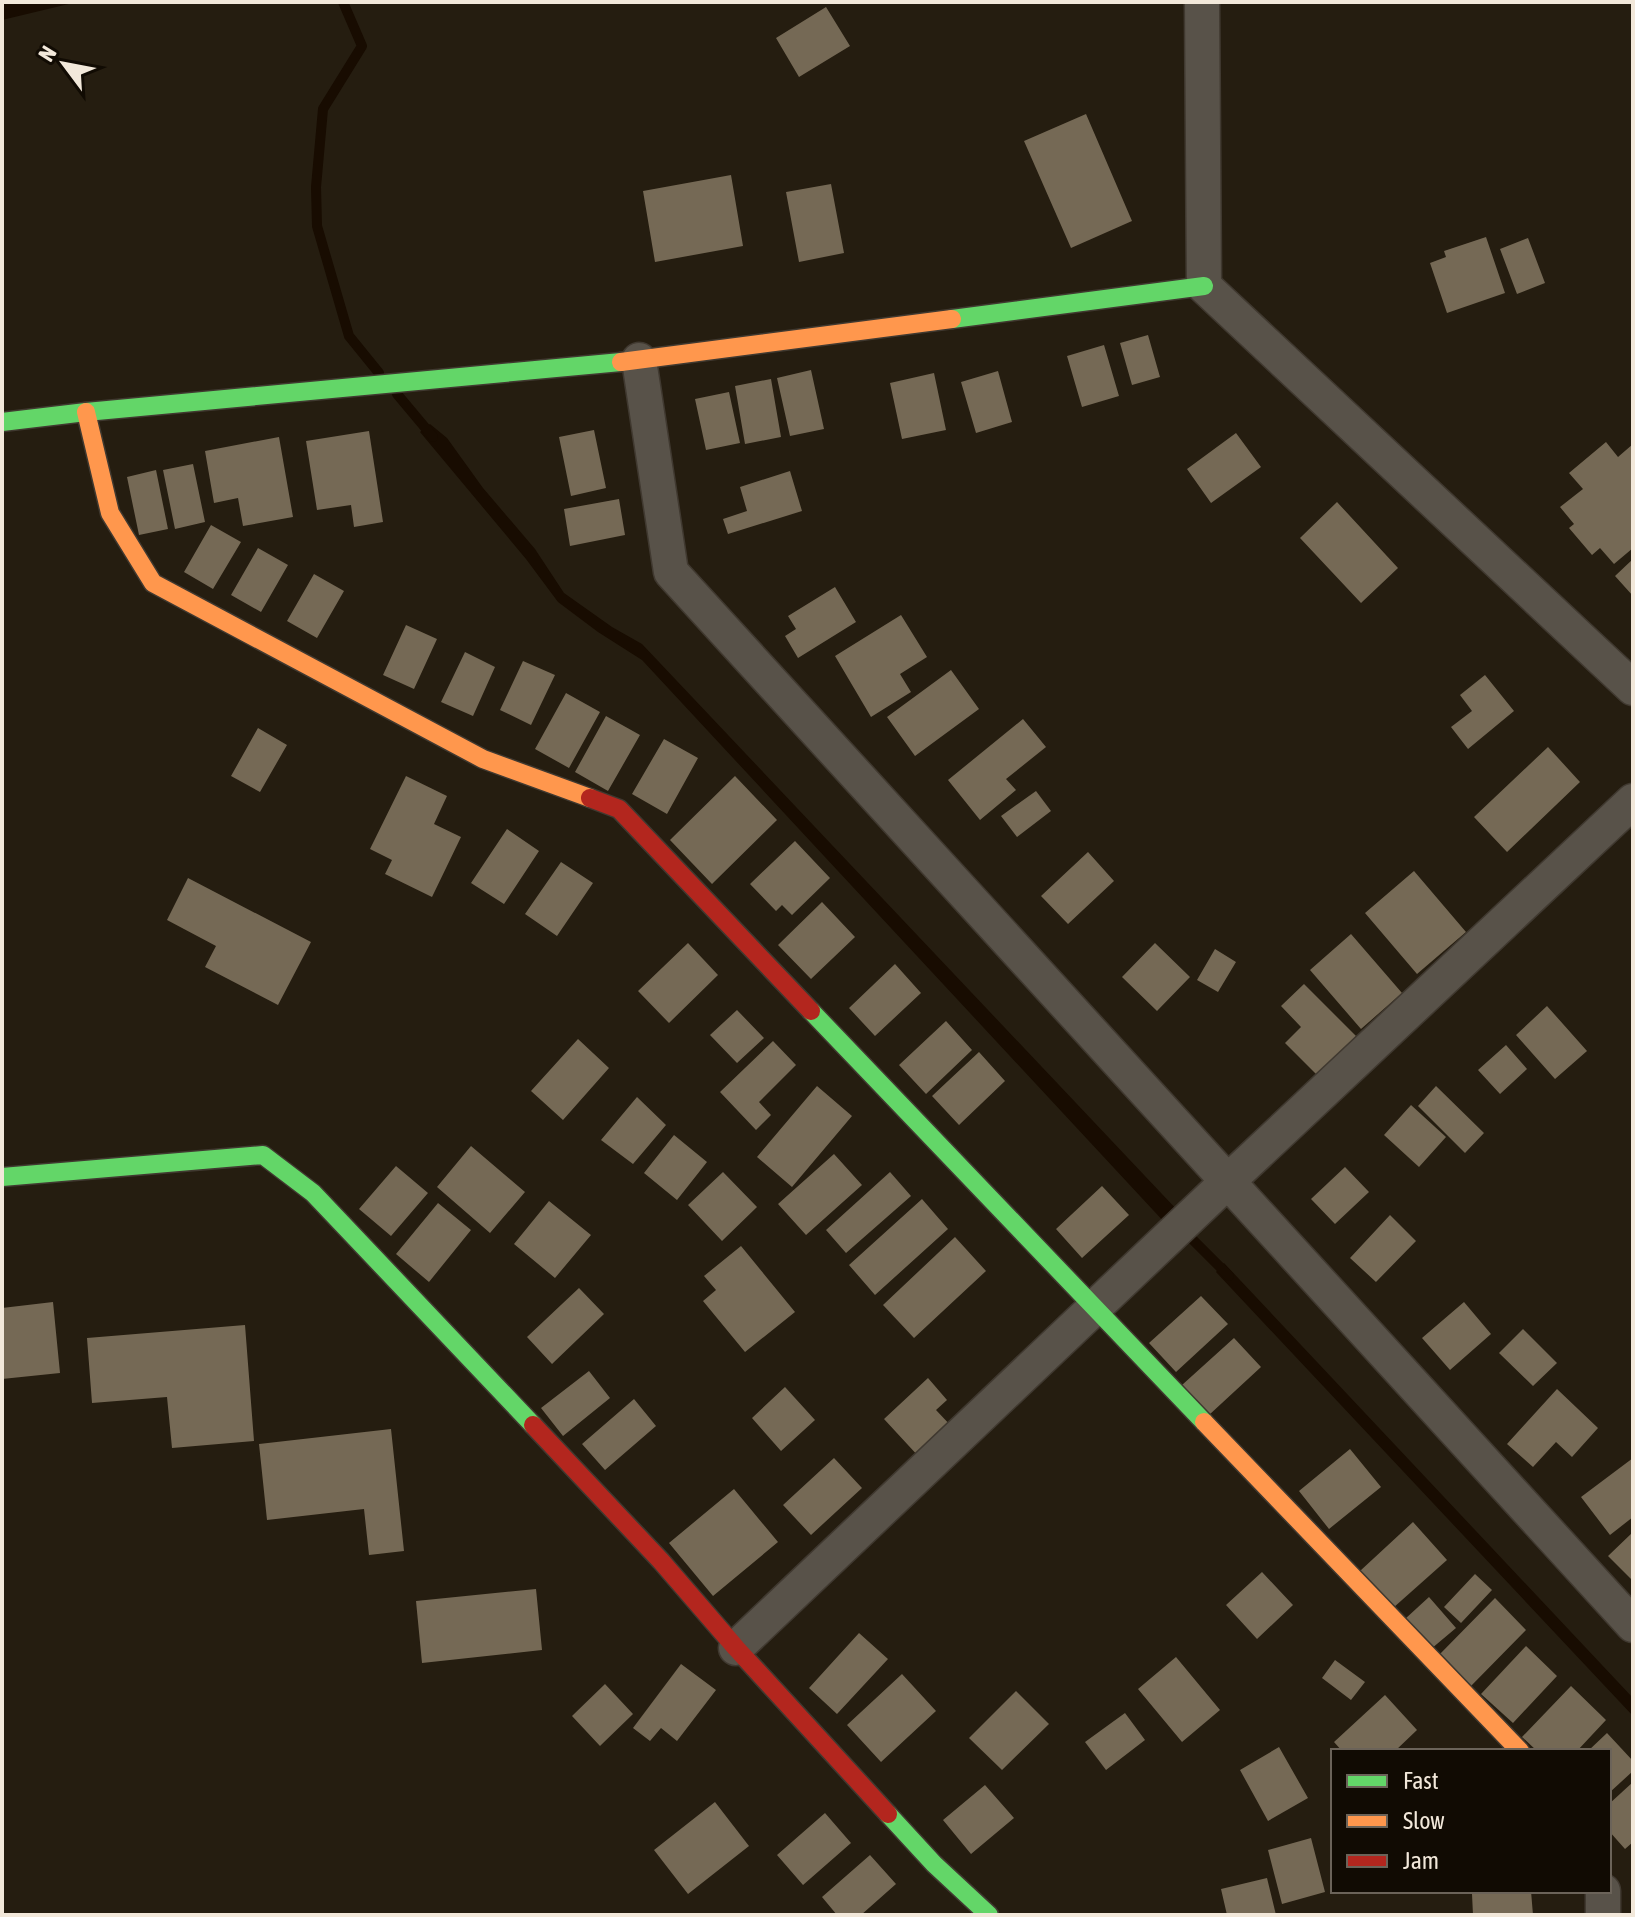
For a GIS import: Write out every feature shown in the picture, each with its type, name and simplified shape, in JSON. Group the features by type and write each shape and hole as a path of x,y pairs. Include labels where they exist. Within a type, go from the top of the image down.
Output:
{"street":[{"path":"1202,2 1204,286 1633,688"},
{"path":"2,422 639,360 1204,286"},
{"path":"639,360 671,572 1633,1625"},
{"path":"86,412 110,513 153,583 483,759 619,809 1518,1749"},
{"path":"736,1648 1633,801"},
{"path":"2,1177 263,1155 313,1193 661,1561 736,1648 934,1864 989,1915"},
{"path":"1603,1893 1603,1915"}],"shaded area":[{"path":"2,2 77,2 2,20"},
{"path":"430,424 447,438 483,488 535,549 564,593 642,644 1179,1212 1166,1224 642,660 558,602 420,432"},
{"path":"1224,1263 1633,1698 1633,1716 1216,1272"}],"building":[{"path":"826,7 850,46 799,77 776,38"},
{"path":"1086,114 1132,221 1071,248 1024,141"},
{"path":"731,175 743,246 655,262 643,191"},
{"path":"831,184 844,253 799,262 786,192"},
{"path":"1486,237 1505,293 1447,313 1430,263 1446,257 1444,251"},
{"path":"1528,238 1545,283 1517,294 1500,249"},
{"path":"1148,335 1160,377 1132,385 1120,343"},
{"path":"1104,345 1119,396 1082,407 1067,356"},
{"path":"811,370 824,429 790,436 777,378"},
{"path":"998,371 1012,422 976,433 961,382"},
{"path":"934,373 946,430 902,439 890,383"},
{"path":"771,379 781,437 745,444 735,386"},
{"path":"729,392 740,443 706,450 695,399"},
{"path":"594,430 606,488 571,496 559,437"},
{"path":"369,431 383,522 354,527 351,505 317,510 306,441"},
{"path":"1236,433 1261,467 1211,503 1187,469"},
{"path":"279,437 293,517 243,526 238,498 214,503 205,451"},
{"path":"1606,442 1618,457 1633,444 1633,548 1614,564 1600,548 1592,555 1569,528 1574,524 1560,507 1583,489 1569,473"},
{"path":"193,464 205,522 175,529 163,470"},
{"path":"156,470 168,529 139,535 127,477"},
{"path":"790,471 802,511 728,534 723,519 747,511 740,487"},
{"path":"619,499 625,535 570,546 564,509"},
{"path":"1337,502 1398,568 1361,603 1300,538"},
{"path":"211,525 241,542 213,589 184,572"},
{"path":"258,548 288,565 261,612 231,595"},
{"path":"1633,559 1633,596 1615,576"},
{"path":"314,574 344,591 317,638 287,621"},
{"path":"835,587 856,622 798,658 785,636 796,629 788,616"},
{"path":"901,615 927,657 900,674 911,692 871,717 835,656"},
{"path":"406,625 437,639 414,689 383,675"},
{"path":"465,652 495,667 473,716 441,702"},
{"path":"523,661 555,675 531,725 500,710"},
{"path":"951,670 979,709 915,756 887,717"},
{"path":"1485,675 1514,711 1468,749 1451,727 1472,711 1460,695"},
{"path":"566,693 600,712 569,768 535,749"},
{"path":"606,716 640,735 608,791 575,772"},
{"path":"1023,719 1046,747 1006,779 1016,790 980,820 948,780"},
{"path":"258,728 287,745 260,792 231,776"},
{"path":"664,739 698,758 667,814 632,794"},
{"path":"1548,747 1580,782 1507,852 1474,817"},
{"path":"406,776 447,796 434,824 461,837 432,897 385,874 392,860 370,849"},
{"path":"735,776 777,820 712,884 670,840"},
{"path":"1036,791 1051,811 1017,837 1001,816"},
{"path":"507,829 539,851 504,904 471,883"},
{"path":"795,841 830,878 792,915 782,905 776,911 750,884"},
{"path":"1088,852 1114,881 1068,924 1041,896"},
{"path":"561,862 593,883 557,936 525,914"},
{"path":"1414,871 1466,932 1417,974 1365,913"},
{"path":"188,878 311,942 278,1005 205,967 216,946 167,920"},
{"path":"822,902 855,937 811,979 778,945"},
{"path":"1351,934 1402,993 1361,1029 1310,970"},
{"path":"688,943 718,975 669,1023 638,991"},
{"path":"1155,943 1190,977 1157,1011 1122,977"},
{"path":"1215,949 1236,962 1218,992 1197,980"},
{"path":"895,964 921,993 875,1036 849,1008"},
{"path":"1304,984 1356,1036 1317,1075 1285,1043 1301,1027 1281,1006"},
{"path":"1547,1006 1587,1051 1555,1079 1516,1035"},
{"path":"737,1010 764,1038 737,1063 710,1035"},
{"path":"946,1021 972,1050 926,1094 899,1065"},
{"path":"578,1039 609,1068 563,1120 531,1091"},
{"path":"773,1041 796,1065 759,1102 771,1115 756,1130 720,1092"},
{"path":"1506,1045 1527,1069 1500,1094 1478,1070"},
{"path":"979,1052 1005,1081 959,1125 932,1096"},
{"path":"817,1086 852,1116 792,1187 757,1157"},
{"path":"1436,1086 1484,1133 1465,1153 1418,1106"},
{"path":"637,1097 666,1125 633,1164 601,1140"},
{"path":"1411,1105 1446,1137 1419,1167 1384,1135"},
{"path":"674,1135 707,1162 677,1200 644,1173"},
{"path":"471,1146 525,1192 490,1233 437,1187"},
{"path":"834,1154 862,1185 806,1235 778,1204"},
{"path":"396,1166 428,1193 391,1236 359,1209"},
{"path":"1345,1167 1369,1192 1335,1224 1311,1199"},
{"path":"723,1172 757,1207 722,1241 688,1205"},
{"path":"890,1172 911,1196 846,1253 826,1230"},
{"path":"1102,1186 1129,1215 1082,1258 1056,1229"},
{"path":"922,1199 948,1229 875,1295 849,1265"},
{"path":"549,1201 591,1235 555,1278 514,1244"},
{"path":"438,1203 471,1230 429,1282 396,1254"},
{"path":"1390,1215 1416,1241 1376,1282 1350,1258"},
{"path":"955,1237 986,1271 914,1338 883,1305"},
{"path":"741,1246 795,1312 745,1352 703,1301 716,1290 704,1276"},
{"path":"579,1288 604,1314 552,1364 527,1337"},
{"path":"1201,1296 1228,1324 1176,1372 1149,1343"},
{"path":"53,1302 60,1373 2,1379 2,1308"},
{"path":"1464,1302 1491,1334 1450,1370 1422,1338"},
{"path":"245,1325 254,1441 172,1448 167,1397 92,1403 87,1338"},
{"path":"1523,1329 1557,1363 1533,1386 1499,1353"},
{"path":"1234,1338 1261,1367 1209,1415 1182,1385"},
{"path":"589,1371 610,1398 563,1436 541,1408"},
{"path":"928,1378 947,1400 936,1410 953,1428 920,1458 884,1419"},
{"path":"785,1387 815,1420 781,1451 752,1418"},
{"path":"1557,1389 1598,1428 1572,1457 1556,1442 1533,1467 1507,1444"},
{"path":"634,1399 656,1426 605,1470 582,1444"},
{"path":"391,1429 404,1551 369,1555 364,1509 267,1520 259,1444"},
{"path":"1350,1449 1381,1487 1329,1529 1299,1491"},
{"path":"834,1458 862,1488 811,1535 783,1505"},
{"path":"1633,1458 1633,1517 1610,1535 1581,1497"},
{"path":"734,1489 778,1542 713,1596 669,1543"},
{"path":"1413,1522 1447,1560 1393,1608 1360,1571"},
{"path":"1633,1532 1633,1581 1608,1556"},
{"path":"1262,1572 1293,1605 1257,1639 1226,1605"},
{"path":"1475,1574 1492,1590 1461,1623 1444,1607"},
{"path":"536,1589 542,1650 422,1663 416,1601"},
{"path":"1429,1597 1456,1628 1431,1649 1405,1619"},
{"path":"1495,1598 1526,1630 1470,1687 1439,1655"},
{"path":"859,1633 888,1659 837,1714 809,1688"},
{"path":"1526,1646 1557,1676 1513,1723 1481,1694"},
{"path":"1176,1657 1220,1710 1182,1742 1138,1689"},
{"path":"1335,1660 1365,1682 1351,1700 1322,1678"},
{"path":"681,1664 716,1690 677,1741 661,1728 650,1741 633,1728"},
{"path":"902,1674 936,1711 881,1762 847,1725"},
{"path":"605,1684 633,1714 600,1746 572,1716"},
{"path":"1571,1686 1606,1720 1579,1749 1535,1749 1522,1737"},
{"path":"1016,1691 1049,1724 1002,1770 969,1738"},
{"path":"1385,1695 1417,1730 1397,1749 1340,1749 1334,1742"},
{"path":"1125,1713 1145,1740 1106,1770 1085,1742"},
{"path":"1607,1733 1633,1761 1633,1771 1611,1791 1611,1749 1590,1749"},
{"path":"1279,1747 1308,1798 1268,1821 1240,1770"},
{"path":"1633,1782 1633,1842 1625,1849 1611,1833 1611,1802"},
{"path":"985,1785 1014,1818 971,1854 943,1820"},
{"path":"715,1802 749,1846 688,1894 654,1850"},
{"path":"825,1813 851,1843 803,1885 777,1855"},
{"path":"1311,1838 1325,1892 1282,1904 1268,1850"},
{"path":"870,1855 896,1884 861,1915 837,1915 822,1897"},
{"path":"1267,1878 1276,1915 1227,1915 1221,1889"},
{"path":"1531,1893 1533,1915 1473,1915 1472,1894"}],"waterway":[{"path":"343,2 362,46 323,109 316,187 317,226 349,336 379,373"},
{"path":"397,394 433,437"},
{"path":"1184,1231 1229,1276"}],"traffic: fast":[{"path":"952,319 1204,286"},
{"path":"2,422 621,362"},
{"path":"811,1011 1204,1422"},
{"path":"2,1177 263,1155 313,1193 533,1425"},
{"path":"888,1814 934,1864 989,1915"}],"traffic: slow":[{"path":"621,362 952,319"},
{"path":"86,412 110,513 153,583 483,759 590,798"},
{"path":"1204,1422 1518,1749"}],"traffic: jam":[{"path":"590,798 619,809 811,1011"},
{"path":"533,1425 661,1561 888,1814"}]}
